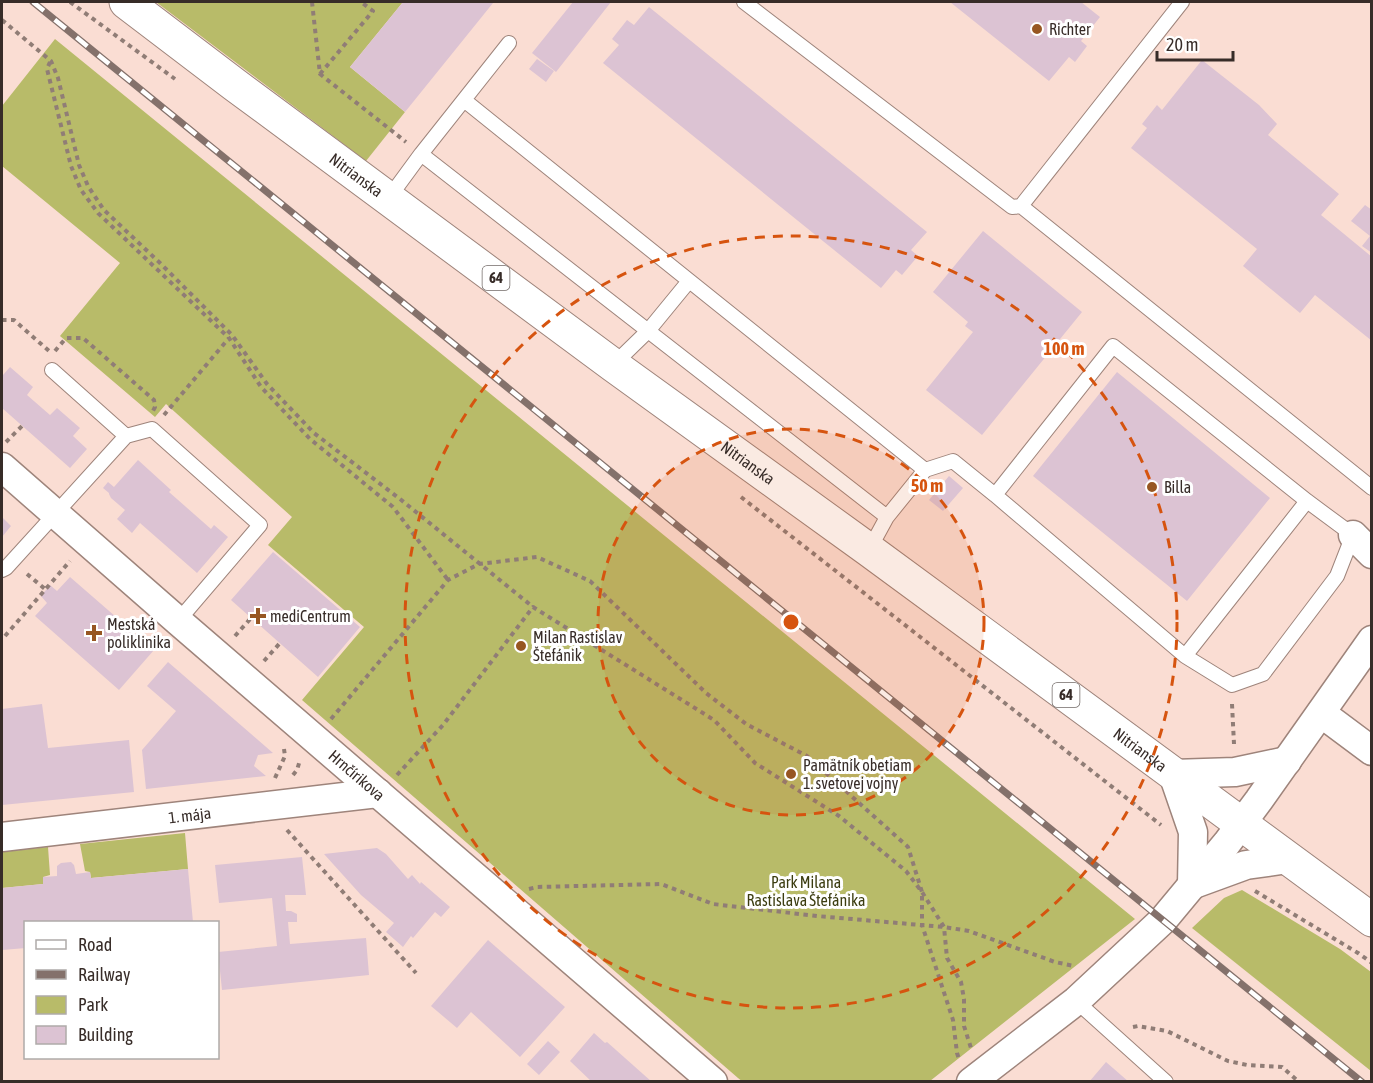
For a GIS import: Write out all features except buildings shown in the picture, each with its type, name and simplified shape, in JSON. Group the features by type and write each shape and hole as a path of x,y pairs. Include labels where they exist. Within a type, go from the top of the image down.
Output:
{"main road":[{"name":"Nitrianska","path":"126,2 613,365 869,550 1371,920"}],"street":[{"name":"Hrnčírikova","path":"3,456 55,513 178,621 385,787 713,1082"},
{"path":"972,1075 1076,1001 1153,929 1241,824 1371,640"},
{"path":"1321,713 1371,751"},
{"path":"1192,885 1192,832 1173,774 1235,772 1287,761"},
{"name":"1. mája","path":"2,837 385,787"},
{"path":"1192,885 1246,865 1288,859"}],"lane":[{"path":"744,2 1012,207 1021,206 1371,488"},
{"path":"1021,206 1182,2"},
{"path":"388,199 421,153 509,43"},
{"path":"464,100 925,470"},
{"path":"421,153 887,517"},
{"path":"613,365 648,331 690,281"},
{"path":"869,550 887,517 925,470 953,461 1185,656 1232,685 1263,674 1362,544 1113,346 995,495"},
{"path":"52,370 126,436"},
{"path":"2,570 126,436 152,429 260,525 178,621"},
{"path":"1185,656 1307,501"},
{"path":"1076,1001 1166,1082"}],"path":[{"path":"70,2 182,85"},
{"path":"312,2 320,74 421,153"},
{"path":"320,74 373,11 361,2"},
{"path":"2,20 51,61 58,78 79,165 88,186 104,210 160,263 230,337 267,384 314,433 400,499 533,607 714,720 755,763 840,816 906,871 944,927 947,958 961,982 964,999 964,1026 972,1075"},
{"path":"51,61 47,69 71,166 81,190 99,213 230,337 261,387 310,440 393,507 448,580"},
{"path":"2,320 14,320 48,350"},
{"path":"126,436 148,422 159,420 230,337"},
{"path":"53,354 66,338 83,339 154,399 155,407 148,422"},
{"path":"3,456 22,426"},
{"path":"734,491 1168,831"},
{"path":"5,636 76,554"},
{"path":"326,724 448,580 479,564 537,556 590,581 706,693 746,724 807,756 908,847 922,892 922,925 953,1020 957,1053 961,1066 972,1075"},
{"path":"385,787 443,725 533,607"},
{"path":"230,641 250,618"},
{"path":"260,667 280,643"},
{"path":"1232,685 1234,750"},
{"path":"272,783 278,775 285,756 283,746"},
{"path":"283,825 416,973"},
{"path":"520,892 537,887 661,884 713,904 944,927 969,932 1055,962 1078,966"},
{"path":"1248,887 1371,963"},
{"path":"1106,1029 1138,1026 1167,1031 1228,1061 1247,1065 1282,1067 1299,1082"}],"green space":[{"path":"156,2 403,2 350,67 405,112 366,161"},
{"name":"Park Milana Rastislava Štefánika","path":"55,39 1135,919 930,1081 743,1082 738,1078 302,700 364,627 268,545 292,517 166,404 155,417 60,336 120,263 2,166 2,106"},
{"path":"185,833 188,869 91,878 90,872 85,871 80,844"},
{"path":"48,847 50,875 43,877 43,884 2,888 2,852"},
{"path":"1242,890 1340,949 1371,972 1371,1071 1192,928 1224,898"}],"railway":[{"path":"33,2 1362,1082"}],"place":[{"name":"Richter","path":"1037,29"},
{"name":"Billa","path":"1152,487"},
{"name":"mediCentrum","path":"258,616"},
{"name":"Mestská poliklinika","path":"94,633"},
{"name":"Milan Rastislav Štefánik","path":"521,646"},
{"name":"Pamätník obetiam 1. svetovej vojny","path":"791,774"}]}
